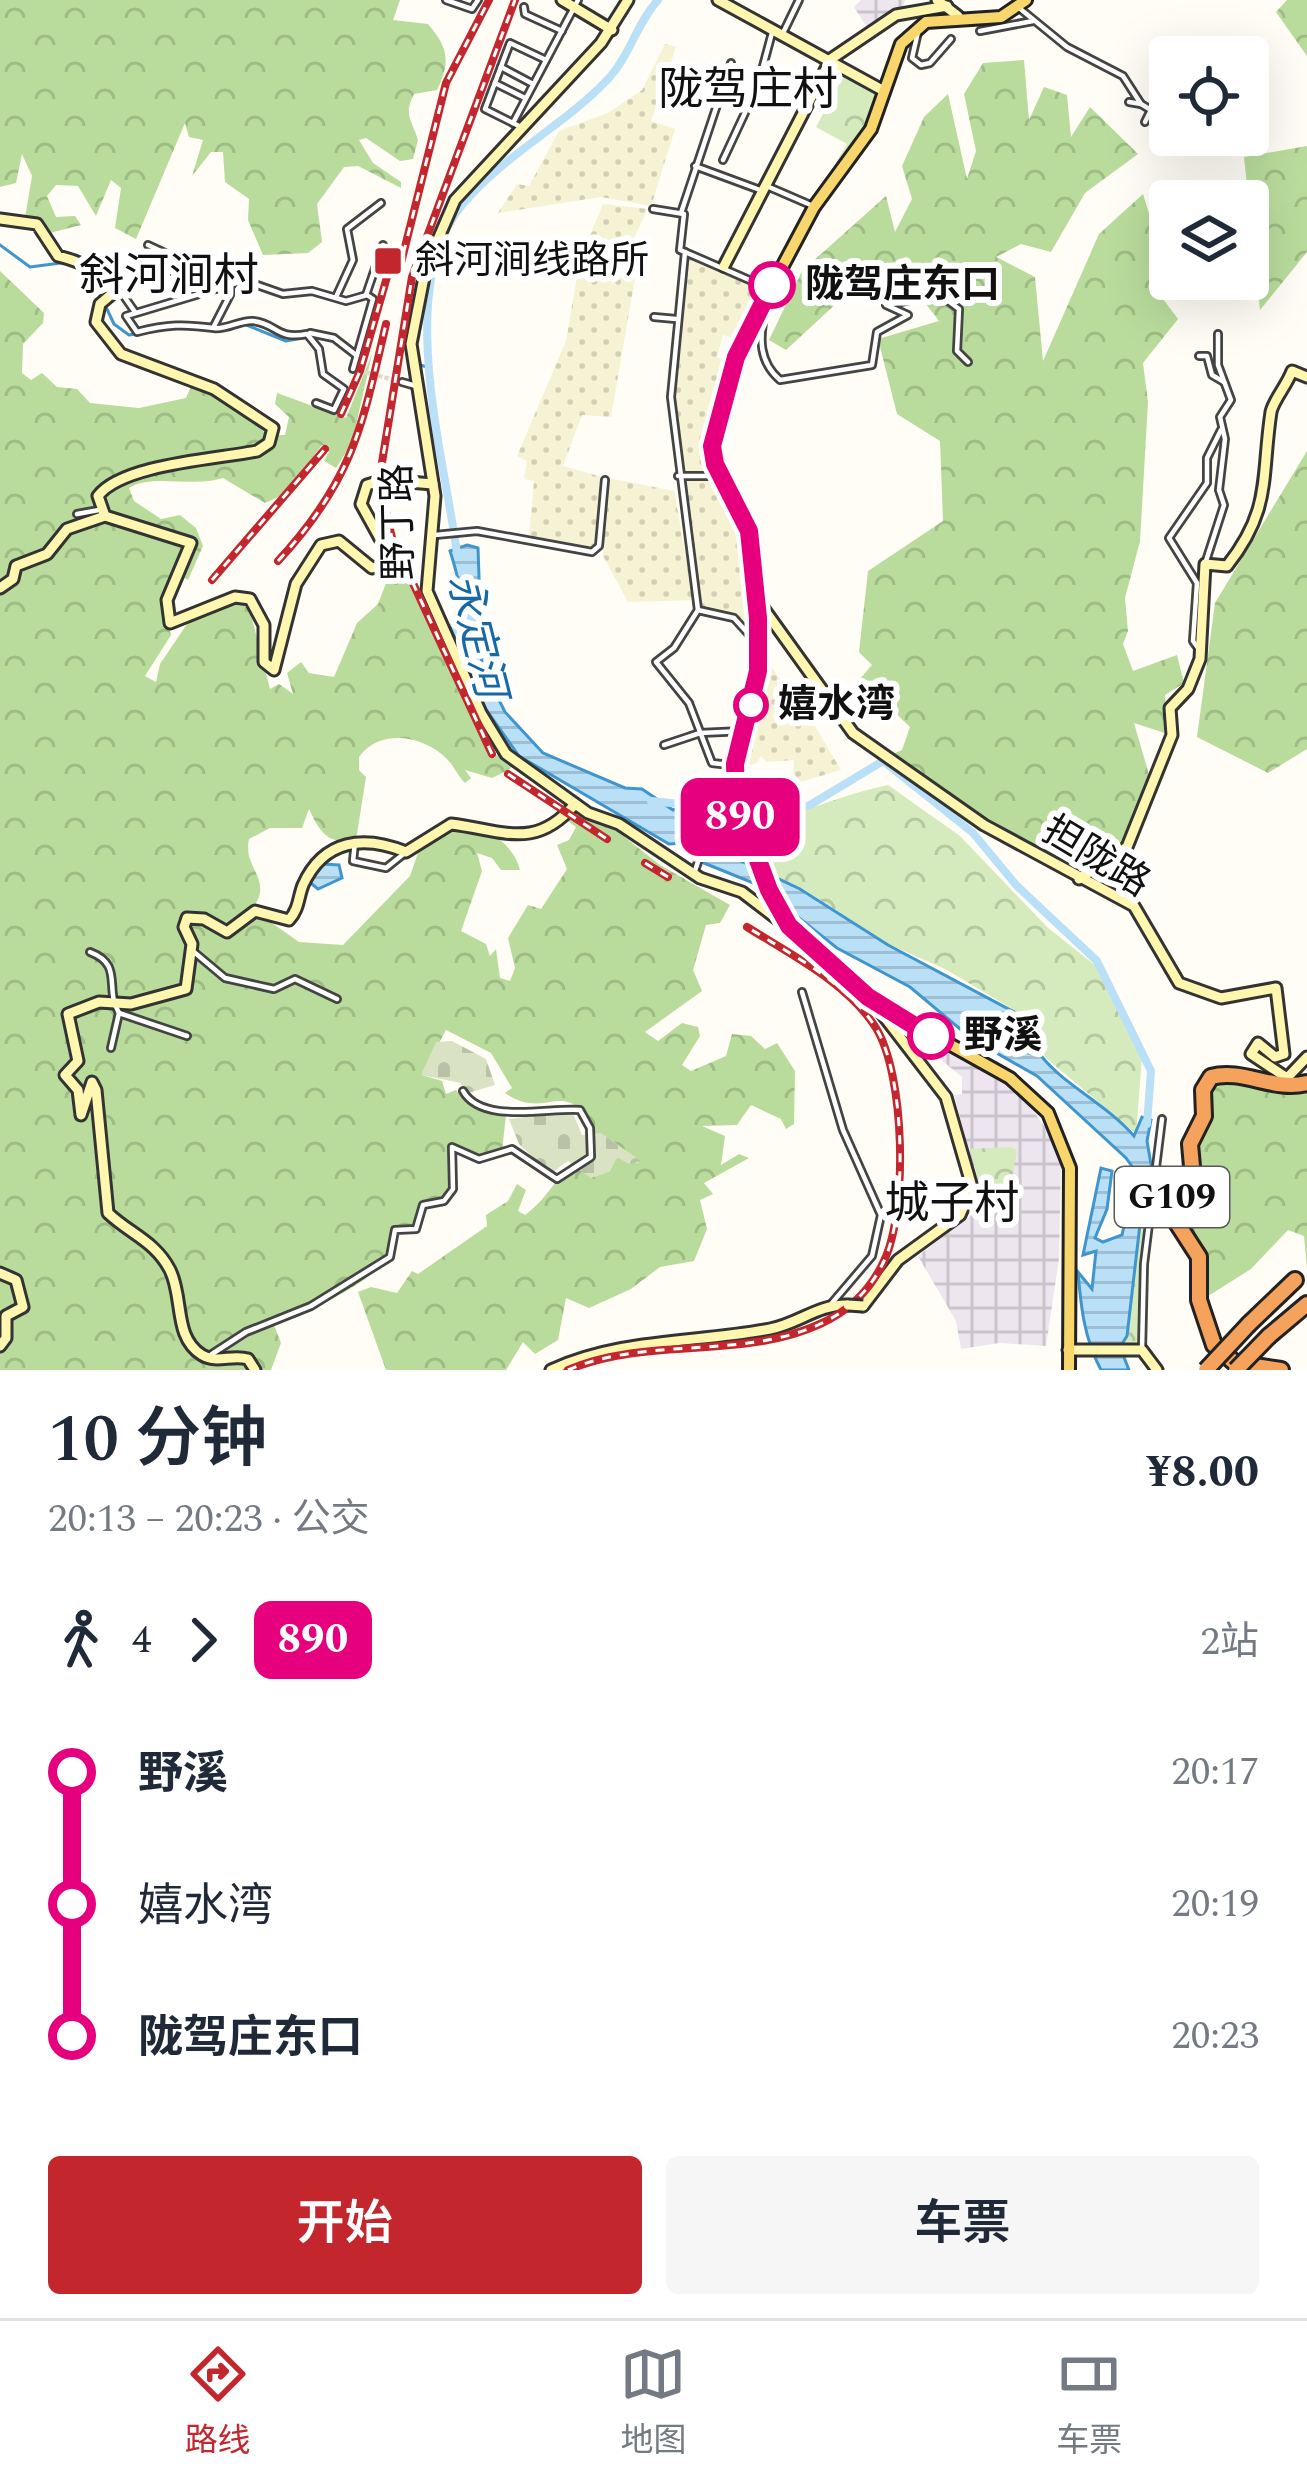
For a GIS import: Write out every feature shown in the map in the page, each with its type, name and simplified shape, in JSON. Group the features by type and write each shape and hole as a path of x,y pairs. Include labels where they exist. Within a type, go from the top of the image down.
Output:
{"highway":[{"name":"G109","path":"1281,1370 1235,1363 1214,1345 1199,1300 1199,1257 1168,1209 1175,1193 1193,1178 1190,1144 1204,1116 1203,1090 1211,1077 1228,1075 1287,1088 1307,1083"},
{"path":"1206,1370 1295,1280"},
{"path":"1236,1370 1307,1304"}],"main road":[{"path":"1022,3 994,18 958,16 919,26 901,44 865,140 814,207 736,357 713,437 721,476 749,531 759,642 756,687 738,746 736,800 769,890 793,930 868,997 1010,1078 1036,1099 1056,1126 1071,1181 1070,1370"}],"street":[{"path":"446,0 472,9 478,0"},
{"path":"562,0 576,4 612,30"},
{"name":"野丁路","path":"628,0 612,30 461,192 426,267 412,332 438,535 428,591 488,728 506,754 575,804 627,829 694,871 742,892 793,930"},
{"path":"720,0 884,91"},
{"path":"724,160 778,32 799,0"},
{"path":"724,266 831,59 896,15 942,3 958,16"},
{"path":"1022,3 1033,21 1123,76 1141,104"},
{"path":"546,60 510,43 484,109 518,126 525,98 533,84 562,31 576,4"},
{"path":"524,7 525,14 562,31"},
{"path":"980,31 1033,21"},
{"path":"919,26 912,58 921,65 930,63 951,39"},
{"path":"730,64 681,213 680,250 770,289"},
{"path":"501,67 533,84"},
{"path":"495,83 525,98"},
{"path":"1129,102 1151,110 1145,122"},
{"path":"695,166 814,207"},
{"path":"335,297 353,260 347,229 381,202"},
{"path":"653,209 681,213"},
{"path":"0,220 38,224 58,256 87,263 111,296 135,312"},
{"path":"148,245 186,260 246,280 283,294 312,291 346,301 373,299 353,368 357,354 337,340 285,338 247,320 213,328 193,322 137,332 126,316 246,280"},
{"path":"366,296 382,245"},
{"path":"685,252 670,397 698,610 674,648 656,662 688,703 712,763 730,765"},
{"path":"102,513 98,496 113,484 164,467 256,451 274,433 252,410 214,388 121,354 96,322 111,296 154,280 186,260"},
{"path":"213,328 230,295 230,282"},
{"path":"759,309 765,313 762,349 769,369 780,380 872,365 878,332 908,315 886,304 938,294 959,309 957,351 968,362"},
{"path":"654,317 676,319"},
{"path":"1198,648 1193,641 1197,583 1169,538 1207,483 1207,458 1231,400 1218,334"},
{"path":"308,336 319,349 322,374 344,389 334,410 316,404"},
{"path":"1198,356 1207,356 1212,375 1224,382"},
{"path":"1205,564 1227,566 1254,528 1271,447 1270,407 1292,371 1307,377"},
{"path":"402,382 416,386"},
{"path":"1079,880 1127,847 1172,735 1167,714 1188,689 1200,659 1205,564 1224,505 1219,490 1221,430"},
{"path":"677,476 721,476"},
{"path":"77,514 102,513 191,543 167,600 167,621 174,624 235,597 250,599 263,626 264,662 273,670 296,584 321,545 335,539 376,570 384,565 382,542 361,504 367,485 377,480 434,484"},
{"path":"438,535 469,532 592,552 599,546 605,480"},
{"path":"0,588 13,579 16,566 47,554 67,530 102,513"},
{"name":"担陇路","path":"755,598 853,734 984,825 1143,915 1178,983 1221,998 1276,988 1285,1054 1275,1058 1258,1043 1251,1054 1287,1078 1307,1058"},
{"path":"698,610 734,618 759,642"},
{"path":"664,745 700,733 743,731"},
{"path":"694,871 738,746"},
{"path":"355,842 353,861 386,868 448,824 526,837 560,821 575,804"},
{"path":"255,1370 238,1356 208,1358 185,1338 178,1292 161,1254 108,1213 96,1090 92,1082 81,1115 78,1090 65,1075 79,1061 68,1014 186,989 191,949 184,926 189,917 227,932 255,911 293,918 303,885 323,854 377,840 406,852"},
{"path":"191,949 225,978 274,989 295,979 337,999"},
{"path":"90,952 112,966 112,1001 119,1013 187,1036"},
{"path":"802,992 842,1127 880,1215 872,1256 832,1305"},
{"path":"551,1370 598,1352 777,1328 832,1305 863,1306 898,1259 960,1214 972,1187 946,1097 868,997"},
{"path":"111,1048 119,1013"},
{"path":"208,1358 231,1340 311,1306 390,1257 394,1230 416,1229 423,1205 444,1201 453,1190 452,1147 479,1159 512,1149 557,1179 591,1157 590,1127 580,1110 514,1114 473,1102 463,1090"},
{"path":"1157,1370 1142,1350 1148,1222 1158,1183 1162,1119"},
{"path":"0,1273 14,1277 23,1307 6,1316 7,1338 0,1346"},
{"path":"1068,1350 1142,1350"}],"shaded area":[{"path":"861,0 905,0 903,8 868,29 854,7"},
{"path":"665,44 676,47 651,121 675,129 651,206 601,197 498,213 517,184 529,186 559,131 608,113 642,90"},
{"path":"603,204 648,209 631,244 630,276 635,278 611,417 582,415 563,466 605,478 597,545 591,550 529,539 534,481 524,479 527,461 517,456 566,341 580,259"},
{"path":"687,254 757,288 731,337 723,335 717,357 722,360 702,442 707,472 678,473 673,394"},
{"path":"609,478 674,491 694,600 628,602 603,556"},
{"path":"680,479 711,479 739,528 751,635 735,617 701,609"},
{"path":"769,664 841,770 793,784 794,760 767,762 761,756 756,764 742,765"},
{"path":"945,1049 1020,1093 1053,1138 1061,1161 1059,1259 1046,1346 999,1343 961,1349 956,1321 918,1256 984,1205 954,1095 962,1094 962,1077 940,1059"}],"green space":[{"path":"0,0 400,0 393,20 428,24 440,40 446,63 437,90 414,94 411,101 410,117 418,140 413,159 400,161 366,138 359,140 373,163 401,182 401,188 358,166 344,167 317,204 322,242 308,253 263,255 248,220 249,199 225,182 223,152 211,152 192,176 203,140 189,137 185,123 136,239 115,228 121,188 111,180 96,216 78,186 56,185 47,196 56,217 75,216 81,225 46,234 25,218 32,176 22,154 16,183 0,187"},
{"path":"1287,0 1307,0 1307,56 1276,12"},
{"path":"1024,60 1029,120 1044,87 1067,95 1071,137 1090,107 1138,154 1085,193 1051,252 1021,244 996,257 1035,277 1043,361 1099,234 1143,194 1149,213 1149,300 1164,300 1178,319 1143,363 1148,402 1140,541 1125,598 1128,631 1123,644 1133,671 1177,655 1184,683 1165,695 1168,734 1134,723 1150,778 1124,844 1078,874 998,830 893,754 902,750 910,727 860,679 872,665 859,652 868,571 943,521 940,441 897,414 878,339 939,321 916,291 889,302 839,301 786,350 769,340 802,271 886,196 895,232 912,199 902,166 924,117 948,94 967,179 976,151 964,94 983,63"},
{"path":"847,70 877,96 868,125 841,165 836,162 847,144 816,127"},
{"path":"1307,146 1307,252 1269,299 1269,180 1246,180 1244,157"},
{"path":"0,271 44,313 43,323 23,344 22,373 31,380 42,373 57,387 77,389 90,403 139,408 186,398 192,385 244,412 267,435 285,435 289,417 275,404 277,393 346,418 372,354 352,443 336,468 324,461 329,452 322,445 285,494 265,503 223,478 149,482 129,488 134,501 161,519 180,515 196,528 203,546 188,580 181,576 169,590 165,610 171,635 145,676 156,682 160,664 189,621 232,600 249,607 270,689 279,684 293,694 287,673 301,662 309,673 334,677 357,623 378,604 396,557 485,745 494,758 508,744 519,756 510,769 492,778 465,770 471,778 465,783 447,759 426,744 402,738 378,742 359,757 359,770 366,777 356,840 331,838 309,809 302,828 270,828 249,839 260,890 252,909 299,942 343,945 410,876 418,853 429,846 435,832 474,828 508,847 520,870 501,870 492,858 477,853 482,871 461,931 486,944 490,956 496,949 500,978 510,981 515,968 508,938 528,905 541,909 567,869 557,845 569,840 576,827 566,820 574,811 617,831 660,865 730,905 720,923 706,925 693,970 702,991 645,1032 658,1041 682,1023 698,1027 700,1036 682,1065 691,1071 726,1056 732,1034 751,1036 765,1049 777,1043 795,1071 794,1124 786,1129 781,1119 751,1105 737,1125 702,1126 725,1136 721,1165 739,1154 749,1158 704,1183 713,1194 700,1200 707,1229 694,1261 660,1267 631,1289 589,1308 566,1298 558,1340 535,1354 523,1342 506,1370 386,1370 358,1292 371,1287 397,1293 412,1271 418,1274 487,1226 486,1215 508,1201 517,1184 526,1190 518,1211 525,1215 566,1174 609,1172 617,1157 639,1163 613,1141 594,1133 575,1105 520,1101 505,1093 512,1088 491,1053 446,1030 422,1075 442,1081 446,1094 456,1090 466,1103 506,1115 502,1151 475,1162 453,1151 456,1178 447,1199 424,1209 414,1231 395,1235 377,1268 346,1291 274,1325 281,1343 271,1370 0,1370"},
{"path":"1307,451 1307,749 1268,773 1197,737 1215,603"},
{"path":"888,785 960,836 1047,927 1096,966 1142,1057 1136,1134 1045,1057 1026,1017 945,969 888,944 805,890 706,842 709,833 756,826"},
{"path":"452,1041 486,1059 495,1085 465,1094 461,1083 421,1075 436,1042"},
{"path":"1222,1077 1278,1092 1307,1088 1307,1269 1304,1236 1288,1230 1251,1269 1205,1298 1202,1267 1179,1225 1173,1198 1198,1180 1193,1150 1206,1088"},
{"path":"572,1111 582,1135 601,1133 641,1161 629,1164 617,1157 609,1172 591,1178 568,1161 550,1174 519,1144 509,1119"},
{"path":"1011,1147 1017,1151 1012,1180 983,1196 970,1149"},
{"path":"1153,1177 1158,1177 1146,1225 1138,1338 1135,1347 1120,1346 1127,1336 1142,1207"}],"water":[{"path":"467,545 478,548 482,666 505,712 543,753 625,788 642,789 673,810 699,800 702,810 683,828 686,835 800,889 888,945 1020,1015 1052,1068 1134,1136 1142,1117 1151,1120 1147,1141 1153,1176 1142,1207 1127,1336 1120,1347 1129,1370 1101,1370 1087,1334 1078,1272 1092,1289 1096,1251 1083,1255 1101,1168 1112,1171 1107,1209 1095,1238 1103,1242 1122,1235 1136,1172 1126,1158 1037,1076 972,1039 910,987 837,948 756,884 699,861 701,853 685,843 669,844 519,756 485,708 450,627 460,599 450,551","holes":["986,1017 1019,1027 1032,1054 1010,1048 978,1024"]},
{"path":"793,798 796,811 773,821 711,832 718,806 764,811 779,800"},
{"path":"322,864 339,865 342,878 318,889 308,881"}],"waterway":[{"name":"永定河","path":"457,554 429,373 431,280 442,239 480,186 609,78 658,0"},
{"path":"0,245 30,267 68,262"},
{"path":"106,307 114,324 129,335 158,330"},
{"path":"244,324 286,341 308,337"},
{"path":"203,328 223,330"},
{"path":"420,365 431,368"},
{"name":"永定河","path":"787,811 810,805 883,761 973,833 1017,886 1097,961 1151,1071 1147,1124"},
{"name":"永定河","path":"651,801 719,808"}],"tunnel":[{"path":"353,369 402,382"}],"railway":[{"path":"399,271 446,83 489,0"},
{"path":"492,754 392,538 379,481 412,277 515,0"},
{"path":"341,414 360,371 395,249"},
{"path":"278,561 339,478 361,423 386,324"},
{"path":"212,580 325,449"},
{"path":"508,774 607,839"},
{"path":"645,863 668,877"},
{"path":"568,1370 630,1354 790,1335 850,1306 884,1261 892,1239 900,1178 898,1109 886,1049 876,1028 850,997 747,927"}],"bus line":[{"name":"890","path":"772,285 736,357 712,446 715,464 749,531 758,618 758,671 738,746 736,800 769,890 789,926 868,997 931,1036"}],"place":[{"name":"斜河涧线路所","path":"388,261"},
{"name":"陇驾庄东口","path":"772,285"},
{"name":"嬉水湾","path":"751,705"},
{"name":"野溪","path":"931,1036"}],"district":[{"name":"陇驾庄村","path":"748,90"},
{"name":"斜河涧村","path":"169,276"},
{"name":"城子村","path":"952,1204"}]}
